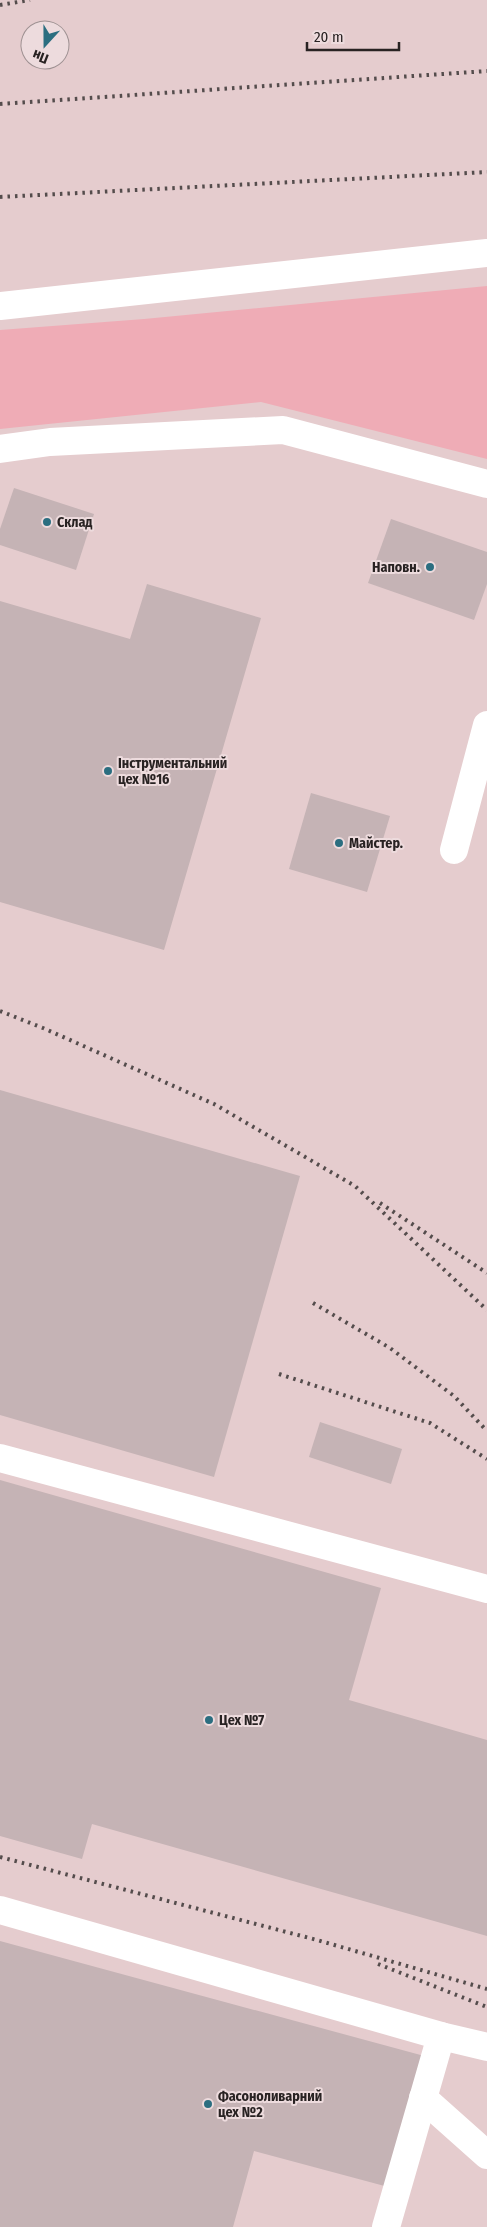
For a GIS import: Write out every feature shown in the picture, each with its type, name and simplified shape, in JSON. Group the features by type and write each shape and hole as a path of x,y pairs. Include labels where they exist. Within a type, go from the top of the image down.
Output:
{"lane":[{"path":"0,306 487,253"},
{"path":"0,449 50,442 282,430 487,484"},
{"path":"454,850 487,725"},
{"path":"0,1458 487,1589"},
{"path":"0,1910 441,2036 487,2047"},
{"path":"386,2227 441,2036"},
{"path":"423,2098 487,2155"}],"shaded area":[{"path":"0,0 487,0 487,2227 0,2227"},
{"path":"487,286 487,459 261,402 0,429 0,330 144,319"}],"building":[{"name":"Склад","path":"14,488 94,514 76,570 0,545 0,529"},
{"name":"Наповн.","path":"391,519 487,552 487,584 474,620 368,583"},
{"name":"Інструментальний цех №16","path":"147,584 261,618 164,950 0,902 0,601 130,639"},
{"name":"Майстер.","path":"311,793 390,816 367,892 289,869"},
{"path":"0,1090 300,1176 214,1477 0,1415"},
{"path":"320,1422 402,1449 391,1484 309,1457"},
{"name":"Цех №7","path":"0,1480 381,1588 349,1700 487,1740 487,1936 92,1824 82,1859 0,1836"},
{"name":"Фасоноливарний цех №2","path":"0,1941 428,2057 392,2188 254,2151 233,2227 0,2227"}],"railway":[{"path":"0,5 30,0"},
{"path":"0,104 487,71"},
{"path":"0,197 487,172"},
{"path":"0,1011 43,1028 214,1104 355,1186 487,1310"},
{"path":"380,1203 487,1273"},
{"path":"313,1303 390,1348 454,1396 487,1431"},
{"path":"279,1374 430,1423 487,1459"},
{"path":"0,1857 317,1940 487,1989"},
{"path":"378,1964 487,2007"}],"place":[{"name":"Склад","path":"47,522"},
{"name":"Наповн.","path":"430,567"},
{"name":"Інструментальний цех №16","path":"108,771"},
{"name":"Майстер.","path":"339,843"},
{"name":"Цех №7","path":"209,1720"},
{"name":"Фасоноливарний цех №2","path":"208,2104"}]}
